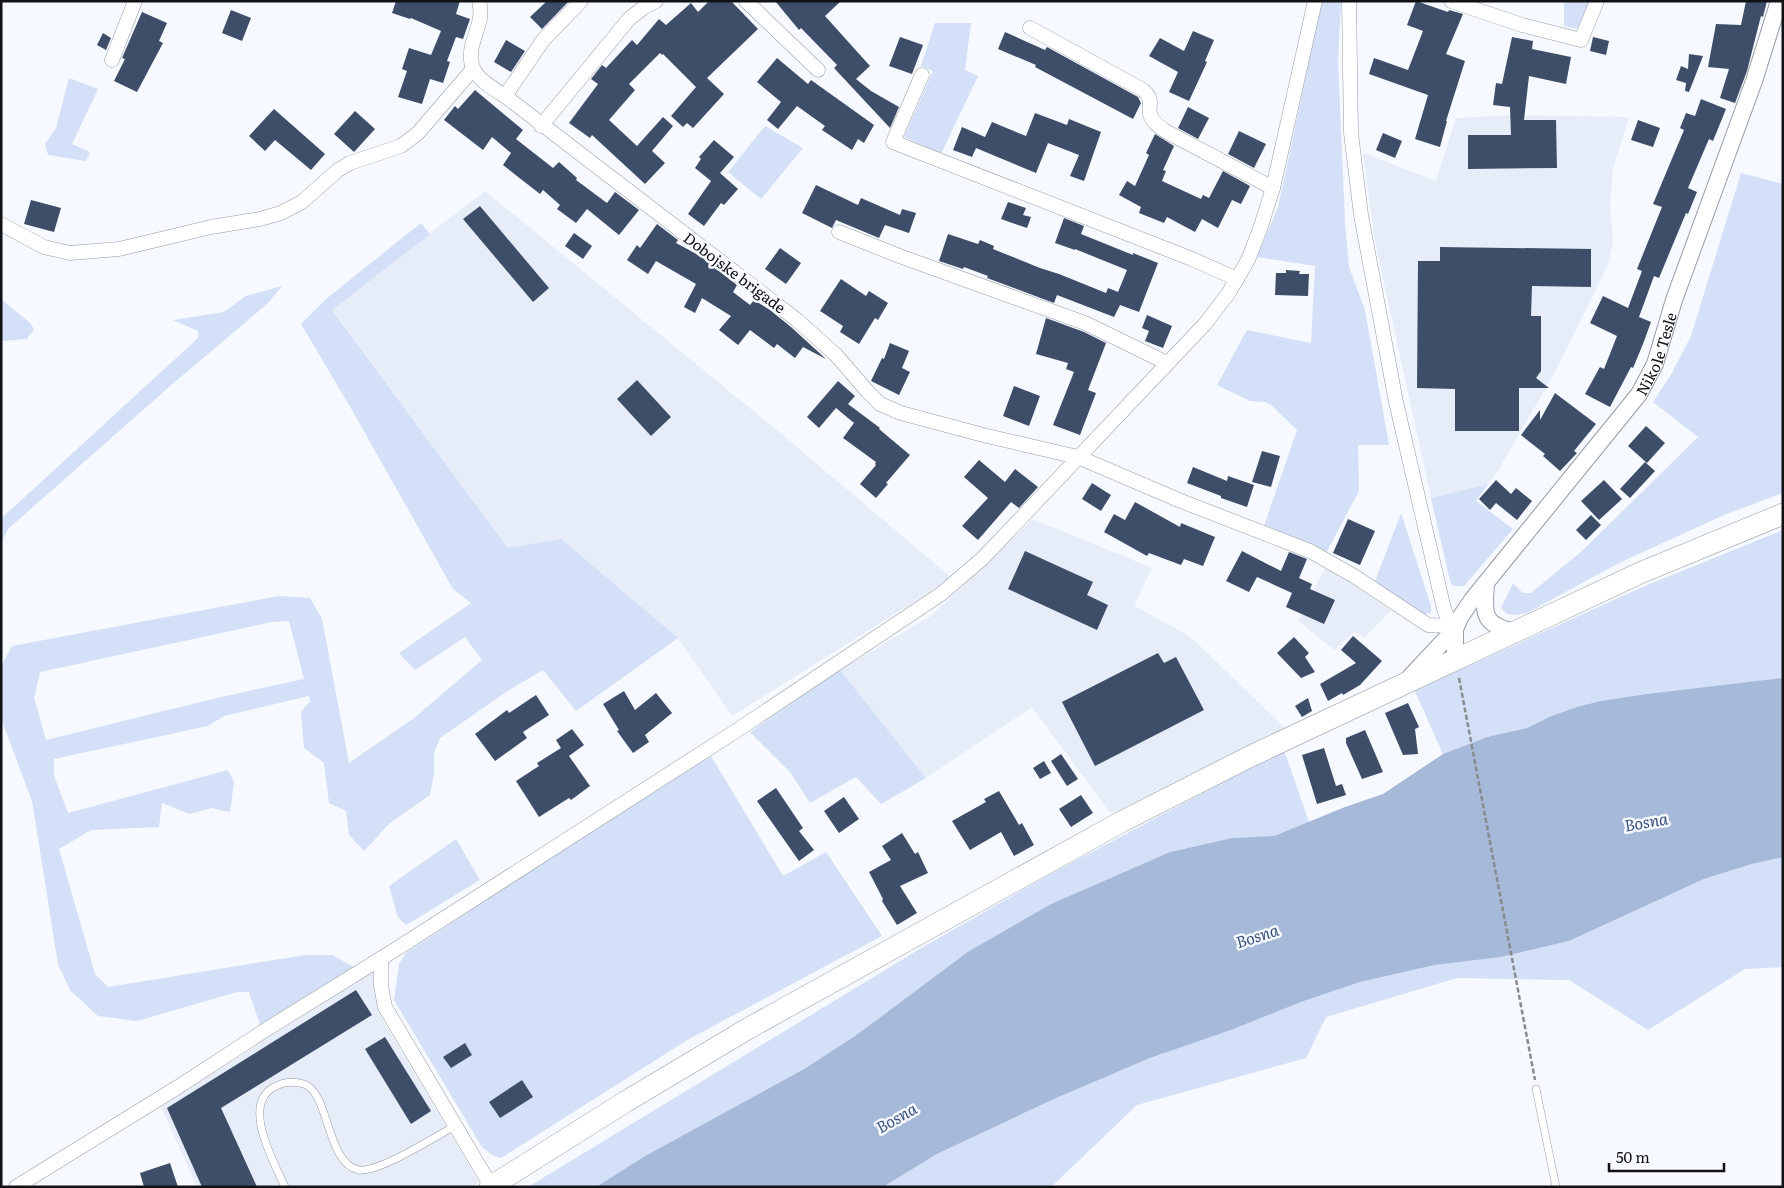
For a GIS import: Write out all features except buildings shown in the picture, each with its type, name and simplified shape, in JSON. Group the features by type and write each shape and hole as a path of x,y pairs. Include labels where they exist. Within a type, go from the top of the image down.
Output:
{"main road":[{"path":"491,1186 625,1102 733,1038 1121,822 1253,755 1640,573 1783,514"}],"street":[{"path":"112,60 135,1"},
{"path":"1,224 44,247 70,253 118,249 281,213 302,202 344,167 400,146 418,134 473,69 470,58 481,14 479,1"},
{"path":"505,96 544,39 581,1"},
{"path":"541,126 629,19 642,8 656,1"},
{"path":"746,1 818,70"},
{"path":"16,1187 381,959 739,728 941,594 983,558 1204,325 1237,279 1248,260 1273,188 1315,1"},
{"path":"1349,1 1351,133 1361,215 1396,402 1440,595 1453,628 1456,660"},
{"path":"1451,1 1522,25 1581,40 1597,1"},
{"name":"Nikole Tesle","path":"1402,685 1421,667 1453,628 1486,583 1622,415 1638,394 1655,364 1674,300 1754,81 1780,1"},
{"path":"1030,28 1142,90 1151,101 1149,113 1151,118 1154,123 1166,132 1273,188"},
{"name":"Dobojske brigade","path":"473,69 483,82 505,96 541,126 797,320 836,355 880,404 901,413 968,431 1078,457 1181,502 1310,551 1354,576 1428,625 1453,628"},
{"path":"922,74 893,142 1192,259 1237,279"},
{"path":"839,232 902,257 1085,323 1167,363"},
{"path":"1486,583 1484,604 1488,620 1492,625 1514,632"},
{"path":"381,959 381,986 385,1008 491,1186"}],"lane":[{"path":"284,1187 263,1135 260,1115 260,1103 264,1095 277,1086 286,1083 298,1083 307,1085 312,1090 318,1100 339,1154 347,1164 357,1170 380,1166 455,1126"},
{"path":"1536,1089 1556,1187"}],"path":[{"path":"1456,660 1536,1089"}],"shaded area":[{"path":"1322,1 1341,1 1338,61 1345,223 1349,267 1365,310 1389,445 1358,445 1359,491 1325,555 1312,544 1264,526 1297,430 1271,405 1265,402 1250,401 1217,385 1247,330 1311,343 1315,266 1257,257 1278,207"},
{"path":"1564,1 1590,1 1577,29 1564,26"},
{"path":"935,23 971,23 965,70 978,76 941,154 904,137 933,71 921,66"},
{"path":"69,78 98,89 72,144 90,152 86,161 48,155 45,144 56,128"},
{"path":"1511,115 1629,117 1613,169 1610,207 1613,242 1608,265 1554,374 1499,469 1488,484 1431,498 1375,241 1363,153 1436,181 1456,118"},
{"path":"765,126 803,148 761,199 728,172"},
{"path":"1741,173 1783,184 1783,493 1724,515 1619,563 1527,613 1507,614 1501,608 1513,583 1523,593 1531,593 1582,551 1698,437 1653,402 1672,373 1691,336"},
{"path":"485,191 779,432 952,578 732,716 678,638 508,548 332,309"},
{"path":"421,223 430,234 332,310 508,548 561,539 678,638 576,711 543,670 506,692 440,738 434,753 434,773 430,795 390,823 364,851 349,835 346,811 329,803 324,763 304,748 301,712 310,701 309,696 224,716 208,726 54,759 54,776 68,813 228,770 234,782 230,812 211,808 190,814 162,803 159,827 91,830 59,849 95,974 108,987 305,955 332,955 354,967 260,1025 249,992 237,992 137,1021 98,1016 70,990 58,964 32,801 1,718 1,666 12,646 279,596 310,598 322,619 349,763 414,718 482,660 465,637 415,670 399,653 471,603 453,589 301,324 326,299","holes":["289,621 304,679 221,697 46,740 34,698 40,672 272,622"]},
{"path":"282,286 268,303 169,387 8,529 1,544 1,516 3,517 198,338 198,331 173,320 224,312 246,296"},
{"path":"1,299 29,322 34,329 27,339 4,341 1,339"},
{"path":"1488,484 1476,501 1513,529 1464,586 1453,586 1450,581 1431,498"},
{"path":"1401,513 1431,606 1431,613 1424,614 1374,584"},
{"path":"1033,519 1152,568 1134,606 1186,634 1196,642 1286,729 1111,814 1032,707 926,778 840,670 931,616"},
{"path":"1783,530 1783,678 1601,702 1549,717 1527,728 1487,737 1443,754 1413,687 1471,665 1640,588"},
{"path":"1326,566 1391,611 1364,638 1355,631 1335,650 1298,621"},
{"path":"840,670 926,778 881,804 856,777 810,803 790,772 750,732"},
{"path":"1284,750 1309,822 1274,836 1232,838 1170,852 1051,904 969,951 855,1036 804,1069 645,1156 596,1187 528,1187 923,947 1056,871"},
{"path":"711,756 783,876 826,852 882,936 689,1039 501,1158 492,1155 482,1147 394,1000 399,964 406,953 567,847"},
{"path":"456,839 480,880 406,925 398,917 389,886"},
{"path":"1783,857 1783,967 1745,969 1648,1030 1569,980 1457,978 1326,1017 1306,1058 1137,1105 1051,1187 883,1187 937,1154 1054,1099 1150,1058 1231,1030 1301,1002 1360,982 1435,965 1501,957 1569,941 1704,879 1752,864"},
{"path":"373,971 375,994 381,1017 479,1182 472,1187 197,1187 161,1107"}],"water":[{"name":"Bosna","path":"1783,678 1783,857 1752,864 1704,879 1569,941 1501,957 1435,965 1360,982 1301,1002 1231,1030 1150,1058 1054,1099 937,1154 883,1187 596,1187 645,1156 804,1069 855,1036 969,951 1051,904 1170,852 1232,838 1274,836 1345,807 1383,794 1443,754 1487,737 1527,728 1549,717 1577,707 1601,701 1647,694"}]}
